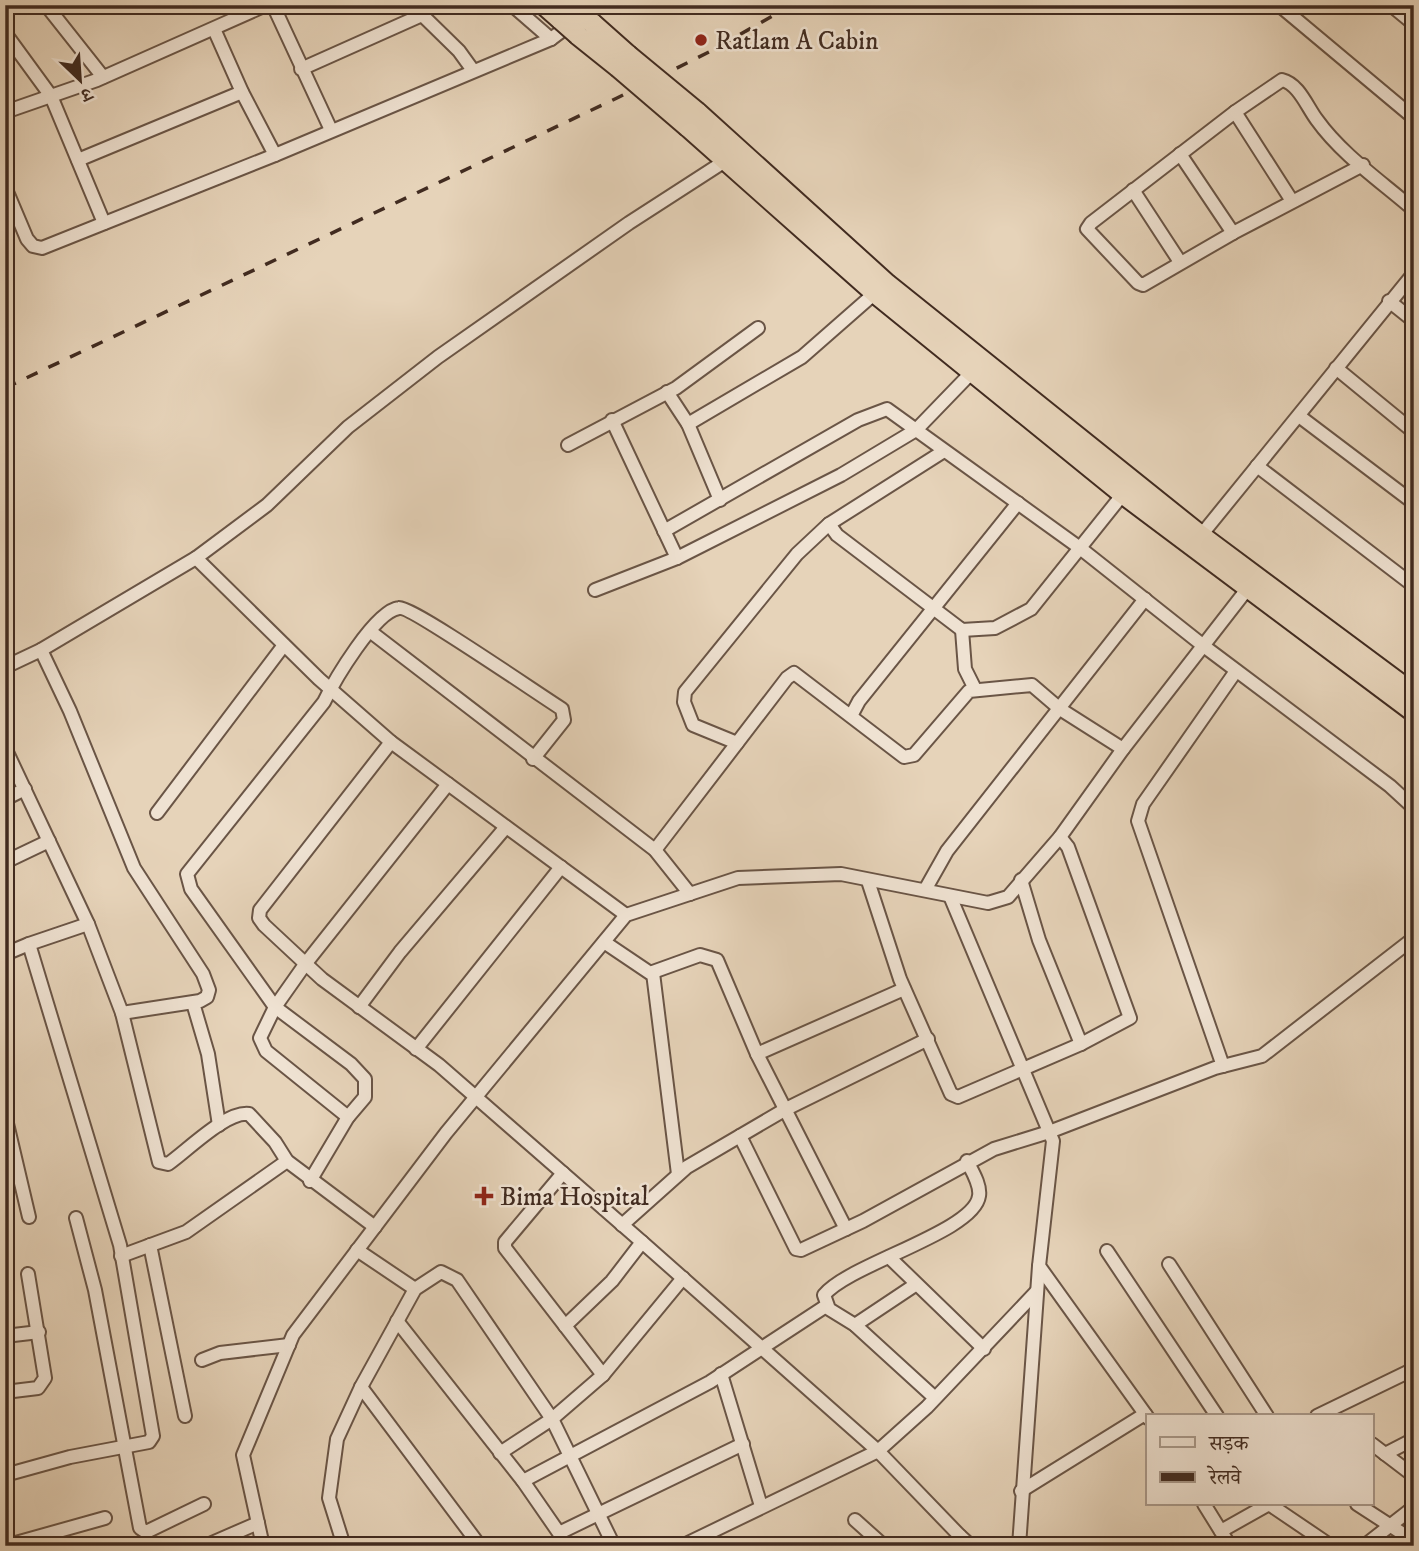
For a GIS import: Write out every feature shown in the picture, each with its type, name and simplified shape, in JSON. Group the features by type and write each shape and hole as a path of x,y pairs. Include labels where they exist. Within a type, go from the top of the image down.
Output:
{"highway":[{"path":"544,5 569,11 589,21 623,61 1196,540 1248,588 1414,712"},
{"path":"692,120 725,161 874,293 974,371 1123,494 1196,540 1413,691"}],"street":[{"path":"46,5 103,77"},
{"path":"5,112 103,77 266,5"},
{"path":"273,5 331,130"},
{"path":"412,5 459,51 472,69"},
{"path":"512,5 551,39"},
{"path":"1279,5 1414,118"},
{"path":"1391,5 1414,24"},
{"path":"301,69 422,15"},
{"path":"5,187 27,239 33,246 42,248 275,155 589,21"},
{"path":"215,29 242,92 275,155"},
{"path":"5,33 51,96 104,223"},
{"path":"1363,165 1141,284 1088,232 1087,226 1090,223 1235,112 1282,80 1290,82 1318,123 1414,211"},
{"path":"78,160 242,92"},
{"path":"1235,112 1292,201"},
{"path":"1180,154 1233,233"},
{"path":"5,667 41,650 196,558 267,505 348,427 438,357 618,230 725,161"},
{"path":"1133,190 1180,262"},
{"path":"1196,540 1414,273"},
{"path":"688,424 802,357 874,293"},
{"path":"1389,301 1414,321"},
{"path":"568,445 667,392 758,328"},
{"path":"1336,368 1414,432"},
{"path":"595,590 677,558 841,475 916,430 974,371"},
{"path":"667,392 688,424 720,500"},
{"path":"664,531 858,420 887,409 1080,548 1236,671 1390,786 1414,808"},
{"path":"1299,416 1414,503"},
{"path":"612,420 677,558"},
{"path":"737,743 694,724 684,702 685,692 797,554 829,524 944,451"},
{"path":"1257,466 1414,586"},
{"path":"829,524 837,536 962,630 983,631 1020,617 1031,609 1123,494"},
{"path":"851,716 859,701 1018,503"},
{"path":"196,558 284,645 391,742 626,915"},
{"path":"263,1546 243,1455 293,1335 476,1097 626,915 738,878 841,874 988,903 1008,897 1060,837 1123,749 1205,647 1248,588"},
{"path":"925,890 947,851 1145,599"},
{"path":"310,1181 348,1117 365,1097 365,1079 351,1064 275,1007 191,889 187,874 324,702 371,632 390,611 403,607 562,709 564,720 533,759"},
{"path":"962,630 965,669 975,689"},
{"path":"371,632 533,759 655,850 690,894"},
{"path":"157,813 284,645"},
{"path":"41,650 70,711 134,868 208,984 207,997 193,1003 122,1013"},
{"path":"1223,1066 1138,821 1143,804 1236,671"},
{"path":"655,850 787,678 794,673 900,755 908,757 965,694 975,689 1032,685 1060,709 1123,749"},
{"path":"391,742 260,910 259,918 264,925 306,964 476,1097 622,1224 878,1451 959,1541 971,1546"},
{"path":"5,748 88,924 122,1013 159,1162 168,1164 219,1125 238,1114 249,1114 275,1142 287,1161 310,1181 375,1227"},
{"path":"348,1117 262,1045 260,1038 275,1007 306,964 448,783"},
{"path":"5,799 25,789"},
{"path":"359,1007 400,952 506,827"},
{"path":"868,881 904,989 953,1096 1082,1044 1127,1022 1130,1016 1068,847 1060,837"},
{"path":"5,862 49,841"},
{"path":"416,1049 561,867"},
{"path":"1021,880 1039,940 1082,1044"},
{"path":"950,896 1020,1070 1053,1141 1039,1266 1018,1546"},
{"path":"5,954 88,924"},
{"path":"740,1136 796,1249 804,1249 994,1149 1049,1132 1223,1066 1262,1056 1414,938"},
{"path":"604,942 653,973"},
{"path":"5,1475 70,1457 149,1442 153,1432 121,1256 29,944"},
{"path":"653,973 700,955 713,957 757,1054 846,1229"},
{"path":"653,973 678,1174"},
{"path":"757,1054 904,989"},
{"path":"193,1003 208,1054 219,1125"},
{"path":"622,1224 678,1174 740,1136 786,1109 928,1039"},
{"path":"5,1115 29,1217"},
{"path":"121,1256 186,1231 217,1213 287,1161"},
{"path":"935,1398 855,1325 826,1306 824,1296 838,1282 924,1241 976,1206 980,1189 967,1161"},
{"path":"563,1173 505,1242 505,1248 603,1375"},
{"path":"76,1218 95,1290 123,1449 142,1531 204,1504"},
{"path":"565,1326 612,1281 642,1242"},
{"path":"150,1245 185,1416"},
{"path":"357,1250 415,1289"},
{"path":"1107,1251 1216,1414"},
{"path":"889,1257 984,1349"},
{"path":"1169,1264 1266,1414"},
{"path":"1021,1491 1146,1416 1039,1266"},
{"path":"344,1546 328,1485 337,1439 361,1387 415,1289 441,1272 457,1280 552,1419 614,1546"},
{"path":"5,1392 38,1388 45,1381 28,1274"},
{"path":"500,1453 552,1419 603,1375 683,1278"},
{"path":"855,1325 915,1285"},
{"path":"682,1546 878,1451 984,1349 1037,1291"},
{"path":"523,1481 721,1374 826,1306"},
{"path":"397,1321 523,1481 559,1533 743,1444"},
{"path":"5,1336 39,1332"},
{"path":"202,1360 220,1353 289,1345"},
{"path":"1329,1414 1414,1369"},
{"path":"721,1374 761,1506"},
{"path":"361,1387 480,1546"},
{"path":"1385,1454 1414,1439"},
{"path":"1374,1446 1414,1475"},
{"path":"1205,1506 1230,1546"},
{"path":"1221,1531 1265,1506"},
{"path":"1272,1506 1331,1546"},
{"path":"1360,1506 1414,1541"},
{"path":"1364,1546 1414,1507"},
{"path":"5,1545 105,1518"},
{"path":"855,1520 884,1546"},
{"path":"205,1546 258,1523"}],"railway":[{"path":"5,388 617,98 709,52 792,5"}],"place":[{"name":"Ratlam A Cabin","path":"701,40"},
{"name":"Bima Hospital","path":"484,1196"}]}
